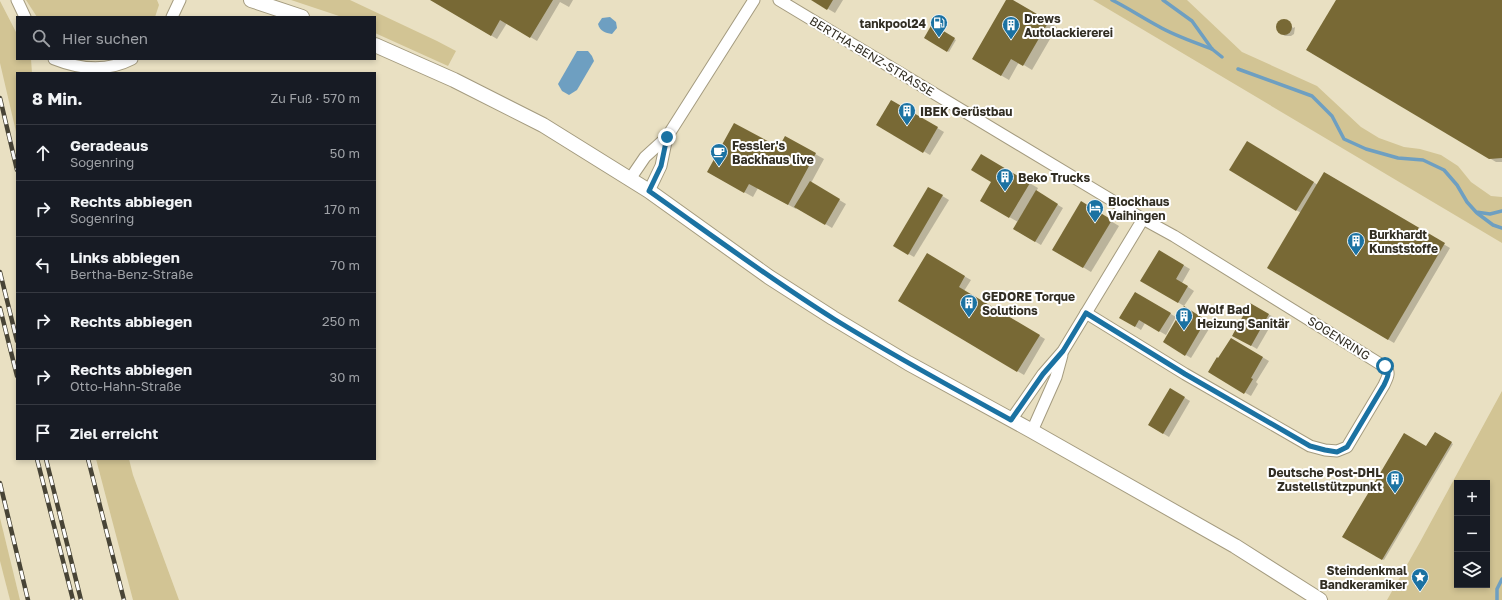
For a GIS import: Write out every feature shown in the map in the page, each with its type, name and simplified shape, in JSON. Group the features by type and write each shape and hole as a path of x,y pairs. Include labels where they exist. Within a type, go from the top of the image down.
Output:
{"street":[{"path":"17,0 25,16"},
{"path":"172,16 180,0"},
{"path":"251,0 299,16"},
{"path":"630,179 645,157 667,137 754,0"},
{"name":"BERTHA-BENZ-STRASSE","path":"779,0 1143,219"},
{"path":"376,45 454,80 543,125 649,191 769,277 908,364 1032,431 1235,546 1320,600"},
{"path":"57,60 94,68 117,65 130,60"},
{"path":"649,191 661,166 667,137"},
{"path":"1011,420 1043,374 1063,351 1143,219"},
{"name":"SOGENRING","path":"1086,313 1185,374 1310,446 1337,452 1347,447 1388,374 1388,370 1385,366 1174,236 1143,219"},
{"path":"1032,431 1056,377 1063,351"}],"shaded area":[{"path":"26,0 157,0 159,5 155,16 36,16"},
{"path":"291,0 350,0 456,51 448,66 376,33 376,16 339,16"},
{"path":"1093,0 1187,0 1242,52 1317,86 1361,127 1379,138 1404,147 1420,149 1441,155 1458,166 1471,182 1491,196 1502,197 1502,243"},
{"path":"0,1 16,32 16,60 31,60 32,72 16,72 16,132 0,63"},
{"path":"1502,391 1502,600 1387,600 1420,542"},
{"path":"96,460 129,460 133,475 179,600 133,600"},
{"path":"0,518 20,600 10,600 0,561"}],"water":[{"path":"610,17 616,22 617,28 612,34 603,31 598,24 602,18"},
{"path":"577,51 588,51 594,61 577,90 569,95 562,91 558,84"}],"building":[{"path":"430,0 553,0 530,38 500,20 491,36"},
{"path":"811,0 833,0 827,10"},
{"name":"Drews Autolackiererei","path":"1006,0 1013,0 1049,21 1023,66 1011,59 1001,76 972,59"},
{"path":"1336,0 1502,0 1502,158 1489,159 1306,50"},
{"path":"1284,19 1291,24 1292,27 1287,34 1284,35 1277,30 1276,27 1281,20"},
{"name":"tankpool24","path":"932,24 955,38 947,52 924,38"},
{"name":"IBEK Gerüstbau","path":"891,100 938,127 923,153 876,125"},
{"path":"734,123 779,147 785,136 816,153 788,205 749,184 744,193 707,172"},
{"path":"1247,141 1314,182 1296,211 1229,170"},
{"name":"Beko Trucks","path":"981,154 1030,183 1009,218 980,201 991,182 971,170"},
{"name":"Burkhardt Kunststoffe","path":"1324,172 1445,243 1388,340 1267,268"},
{"path":"810,181 840,199 825,225 794,207"},
{"path":"928,187 943,195 908,255 893,246"},
{"path":"1036,190 1058,204 1035,242 1013,229"},
{"path":"1081,201 1112,220 1083,268 1052,250"},
{"path":"1159,250 1184,265 1176,279 1188,286 1178,303 1140,281"},
{"name":"GEDORE Torque Solutions","path":"927,253 965,276 959,287 1040,335 1017,372 898,301"},
{"path":"1135,292 1171,313 1159,332 1139,320 1135,327 1119,318"},
{"path":"1250,303 1269,314 1251,346 1232,336"},
{"name":"Wolf Bad Heizung Sanitär","path":"1184,306 1206,320 1185,356 1163,342"},
{"path":"1231,338 1263,357 1244,394 1208,372"},
{"path":"1170,388 1185,397 1163,434 1148,425"},
{"name":"Deutsche Post-DHL Zustellstützpunkt","path":"1435,432 1452,442 1382,560 1342,537 1404,433 1426,446"}],"waterway":[{"path":"1112,0 1171,33 1212,49"},
{"path":"1163,0 1192,21 1212,49 1222,57"},
{"path":"1238,69 1312,96 1332,116 1344,139 1366,149 1398,158 1423,160 1444,170 1457,185 1467,202 1476,212 1490,214 1502,211"},
{"path":"1477,213 1493,225 1502,228"},
{"path":"1497,600 1497,589 1502,579"}],"railway":[{"path":"0,98 16,166"},
{"path":"0,272 16,337"},
{"path":"0,308 16,372"},
{"path":"37,460 73,600"},
{"path":"46,460 81,600"},
{"path":"88,460 124,600"},
{"path":"0,483 28,600"}],"place":[{"name":"tankpool24","path":"939,38"},
{"name":"Drews Autolackiererei","path":"1011,40"},
{"name":"IBEK Gerüstbau","path":"907,126"},
{"name":"Fessler's Backhaus live","path":"719,167"},
{"name":"Beko Trucks","path":"1005,192"},
{"name":"Blockhaus Vaihingen","path":"1095,223"},
{"name":"Burkhardt Kunststoffe","path":"1356,256"},
{"name":"GEDORE Torque Solutions","path":"969,318"},
{"name":"Wolf Bad Heizung Sanitär","path":"1184,331"},
{"name":"Deutsche Post-DHL Zustellstützpunkt","path":"1395,494"},
{"name":"Steindenkmal Bandkeramiker","path":"1420,592"}],"route":[{"path":"667,137 661,166 649,191 769,277 833,318 908,364 1011,420 1043,374 1063,351 1086,313 1243,408 1310,446 1325,450 1337,452 1347,447 1384,385 1388,374 1388,370 1385,366"}]}
